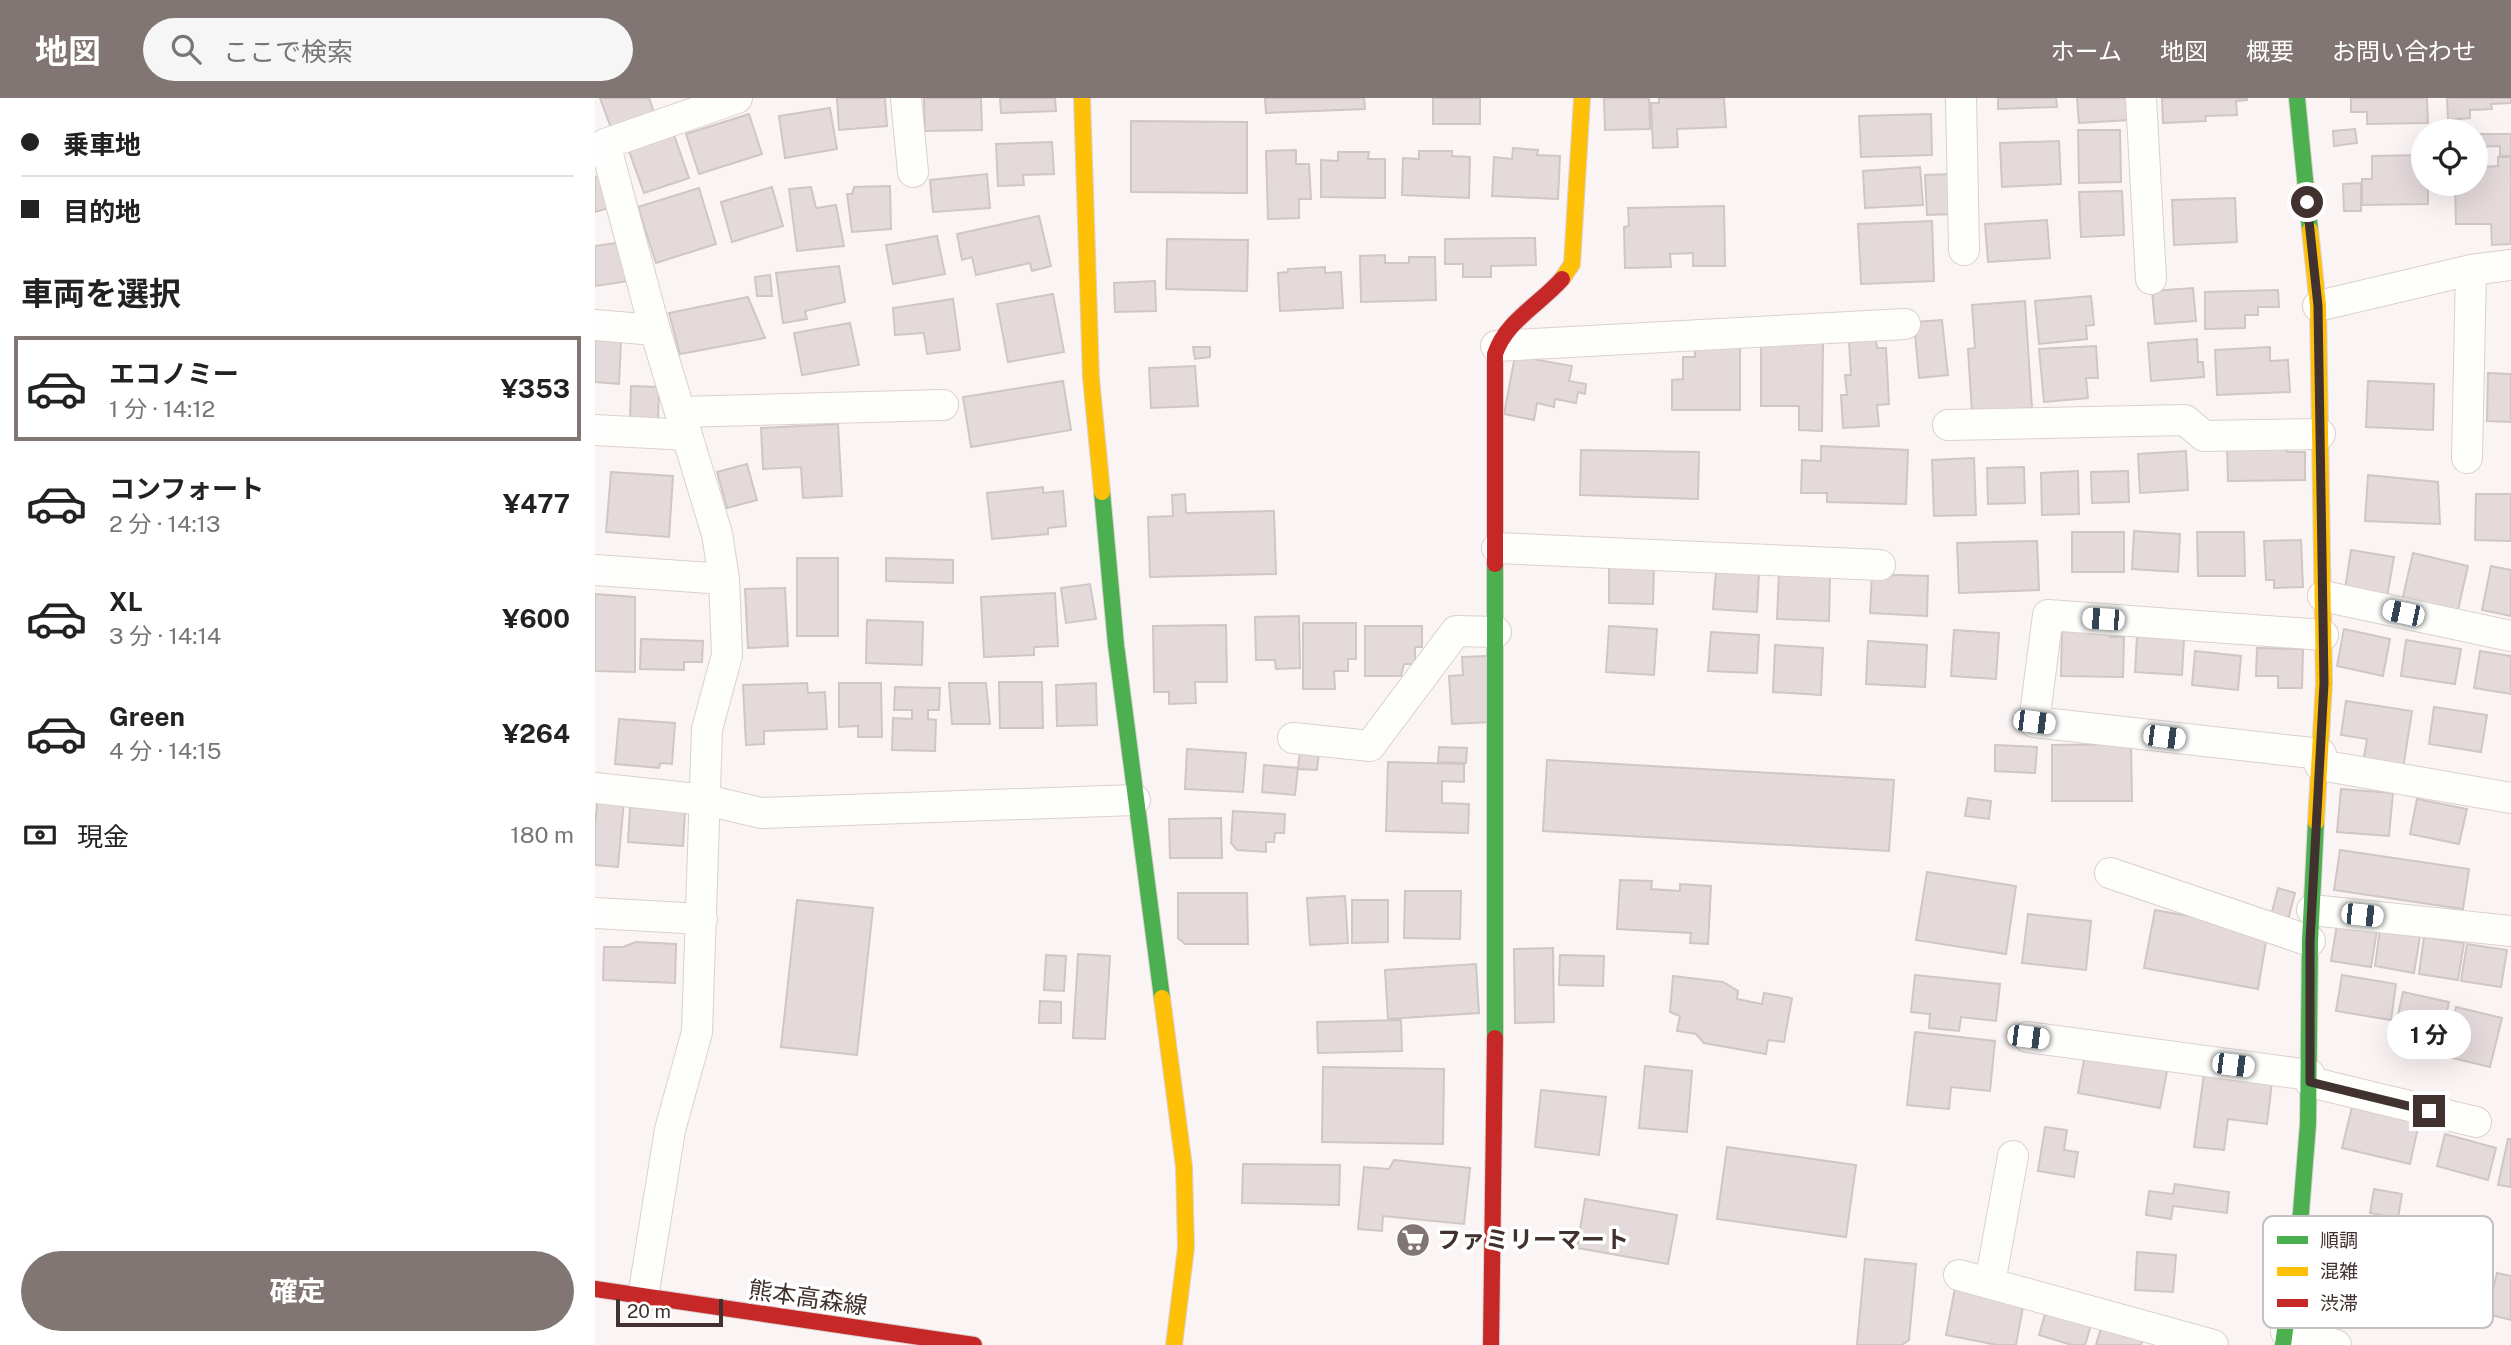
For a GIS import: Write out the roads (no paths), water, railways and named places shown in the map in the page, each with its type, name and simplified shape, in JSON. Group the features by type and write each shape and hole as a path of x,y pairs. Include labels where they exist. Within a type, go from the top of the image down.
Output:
{"street":[{"path":"643,1297 670,1130 697,1032 707,729 727,654 724,579 717,534 600,147 737,98"},
{"path":"906,98 913,173"},
{"path":"1082,98 1091,379 1116,645 1184,1167 1186,1248 1174,1345"},
{"path":"1491,1345 1496,1138 1496,346 1504,334 1561,281 1572,264 1582,98"},
{"path":"1961,98 1964,250"},
{"path":"2141,98 2151,279"},
{"path":"2297,98 2318,306 2324,683 2310,941 2310,1079 2300,1216"},
{"path":"2318,306 2471,270 2511,265"},
{"path":"2467,457 2471,270"},
{"path":"1496,346 1905,324"},
{"path":"595,325 655,330"},
{"path":"595,430 943,405"},
{"path":"1948,425 2185,420 2204,436 2320,434"},
{"path":"1497,548 1880,565"},
{"path":"595,570 724,579"},
{"path":"2323,596 2511,636"},
{"path":"2323,635 2047,615 2034,722 2320,760 2511,798"},
{"path":"1293,737 1370,746 1456,631 1496,632"},
{"path":"595,788 706,800 761,813 1135,800"},
{"path":"2110,873 2310,941"},
{"path":"2312,910 2511,931"},
{"path":"595,913 702,919"},
{"path":"2028,1037 2310,1079 2476,1122"},
{"path":"1990,1283 2013,1156"},
{"path":"1959,1275 2213,1345"},
{"name":"熊本高森線","path":"595,1289 974,1345"},
{"path":"2284,1339 2336,1345"}],"place":[{"name":"ファミリーマート","path":"1413,1240"}]}
